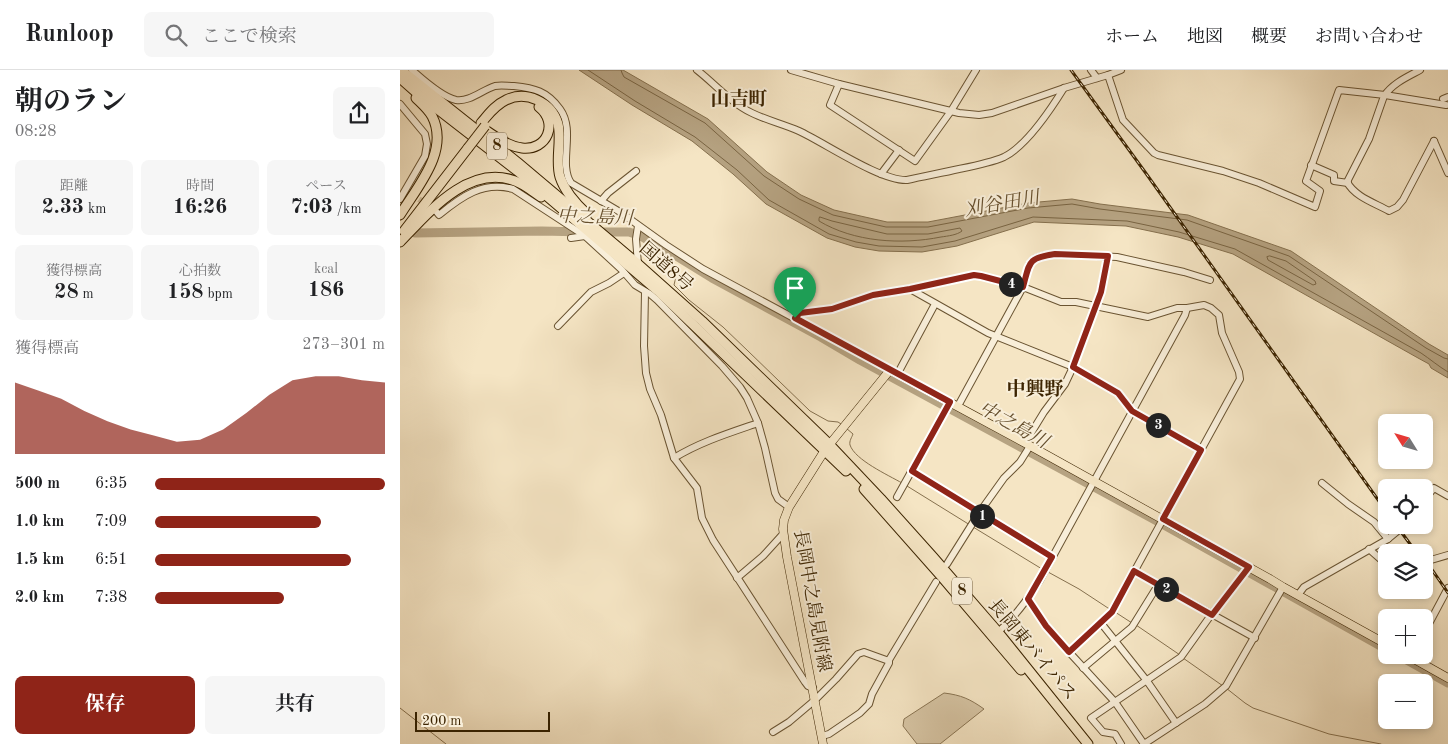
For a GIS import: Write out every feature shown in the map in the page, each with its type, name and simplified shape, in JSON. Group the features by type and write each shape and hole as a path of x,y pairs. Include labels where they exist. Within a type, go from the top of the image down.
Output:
{"highway":[{"name":"国道8号","path":"401,70 517,162 590,228"},
{"name":"国道8号","path":"400,78 635,262 702,322 827,447"},
{"path":"400,83 428,110 434,123 437,140 433,159 400,215"},
{"path":"426,91 486,131 513,146 528,148 539,145 547,136 550,124 548,117 540,108 529,103 519,102 502,108 483,125"},
{"path":"400,236 495,108 512,97 526,96 546,105 553,114 559,135 559,168 563,184 590,228"},
{"path":"400,227 466,147"},
{"path":"400,242 434,207 452,192 467,184 493,177 508,179 522,184 590,228"},
{"name":"国道8号","path":"604,237 658,291 827,447"},
{"name":"長岡東バイパス","path":"827,447 887,505 998,632 1088,744"},
{"name":"長岡東バイパス","path":"827,447 983,624 1081,744"}],"main road":[{"name":"長岡中之島見附線","path":"823,740 784,534 784,520 789,507 827,447 890,370"},
{"path":"890,370 1028,444 1092,484 1163,519 1378,640"},
{"path":"1424,664 1448,678"}],"street":[{"path":"412,70 447,97 457,100 467,99 498,86 530,88 542,92 559,107 564,116 567,129 567,169 571,183 602,201 703,269 890,370"},
{"path":"697,70 751,113 797,130 881,174 898,180 907,180 972,166 1004,156 1030,135 1056,102 1064,88"},
{"path":"791,70 839,84 974,115 992,113 1064,88 1108,76 1121,70"},
{"path":"839,84 830,105 915,161 951,111 976,70"},
{"path":"1091,70 1097,78"},
{"path":"1348,184 1347,182 1369,138 1388,90 1420,70"},
{"path":"1108,76 1123,120 1158,155 1223,171 1259,183 1315,207 1320,191 1306,181 1339,90 1446,100"},
{"path":"400,104 425,134 428,144 425,156 404,196"},
{"path":"1311,166 1334,175 1334,181 1348,184 1357,194 1389,211 1397,207 1403,200 1434,141 1448,173"},
{"path":"881,174 899,150"},
{"path":"602,201 608,193 636,171"},
{"path":"435,210 439,215 464,197 481,188 504,186 590,228 635,285 657,300 740,387 758,423 775,493 778,499 789,507"},
{"path":"635,262 638,226"},
{"path":"572,238 590,228"},
{"path":"958,406 1023,287 1029,265 1032,261 1042,256 1055,254 1108,256 1162,267 1210,280"},
{"path":"947,564 979,513 1004,478 1020,462 1044,412 1065,384 1101,292 1108,256"},
{"path":"558,326 590,292 624,273"},
{"path":"795,318 800,313 832,309 873,295 974,275 1023,287 1061,302 1076,302 1148,317 1177,308 1204,305 1219,315 1222,333 1240,376 1112,612 1069,652"},
{"path":"910,289 988,333 1073,367 1118,393 1132,411 1201,450"},
{"path":"645,292 644,346 646,373 674,458 697,488 703,522 713,540 805,682 812,688"},
{"path":"898,373 935,304"},
{"path":"998,632 1028,599 1185,315 1187,308"},
{"path":"692,336 699,328"},
{"path":"897,497 950,402"},
{"path":"674,458 706,441 758,423"},
{"path":"912,471 1052,557"},
{"path":"1322,483 1374,522 1388,539"},
{"path":"1433,489 1434,488 1448,496"},
{"path":"737,578 763,556 784,534"},
{"path":"1298,596 1304,587 1394,534"},
{"path":"1370,549 1378,556"},
{"path":"1433,559 1448,554"},
{"path":"1121,744 1115,734 1103,732 1091,718 1181,657 1249,567"},
{"path":"1134,571 1254,638"},
{"path":"823,740 860,713 869,704 889,661 936,582"},
{"path":"1083,668 1132,627 1158,584"},
{"path":"1028,599 1046,626 1115,702 1144,744 1205,704 1223,689 1283,587"},
{"path":"1433,616 1448,588"},
{"path":"1101,623 1148,681 1176,723"},
{"path":"773,732 789,722 815,700 857,654 864,652 889,661"}],"shaded area":[{"path":"944,693 965,698 984,709 940,744 917,744 903,726 904,719"}],"water":[{"path":"579,70 623,70 708,119 767,172 801,195 834,210 887,222 928,222 1028,203 1072,199 1188,215 1291,251 1448,355 1448,378 1431,368 1429,364 1233,254 1178,237 1126,226 1034,222 957,246 922,252 879,251 855,247 827,238 766,204 692,141"}],"waterway":[{"name":"中之島川","path":"415,233 584,232"},
{"name":"中之島川","path":"597,232 629,232 641,236 712,278 1157,521 1378,645"},
{"path":"673,254 670,260 676,272 674,285 689,300 723,327 810,411 828,421 841,424"},
{"path":"846,428 853,434 850,445 858,456 873,467 902,483"},
{"path":"907,486 970,525"},
{"path":"973,527 1042,569"},
{"path":"1048,572 1111,610"},
{"path":"1115,612 1132,623"},
{"path":"1136,625 1180,655"},
{"path":"1183,658 1223,686"},
{"name":"中之島川","path":"1414,664 1448,683"},
{"path":"1226,688 1253,708 1329,734 1381,744"},
{"path":"400,708 446,744"}],"tunnel":[{"path":"411,195 435,210"}],"railway":[{"path":"1071,70 1378,500"},
{"path":"1403,534 1410,544"},
{"path":"1433,571 1448,593"}],"district":[{"name":"山吉町","path":"739,100"},
{"name":"中興野","path":"1035,390"}],"route":[{"path":"1055,254 1108,256 1101,292 1073,367 1118,393 1132,411 1201,450 1163,519 1249,567 1212,615 1134,571 1112,612 1069,652 1046,626 1028,599 1052,557 912,471 950,402 795,318 800,313 832,309 873,295 974,275 1023,287 1029,265 1036,258 1055,254"}],"water label":[{"name":"刈谷田川","path":"1002,205"}]}
